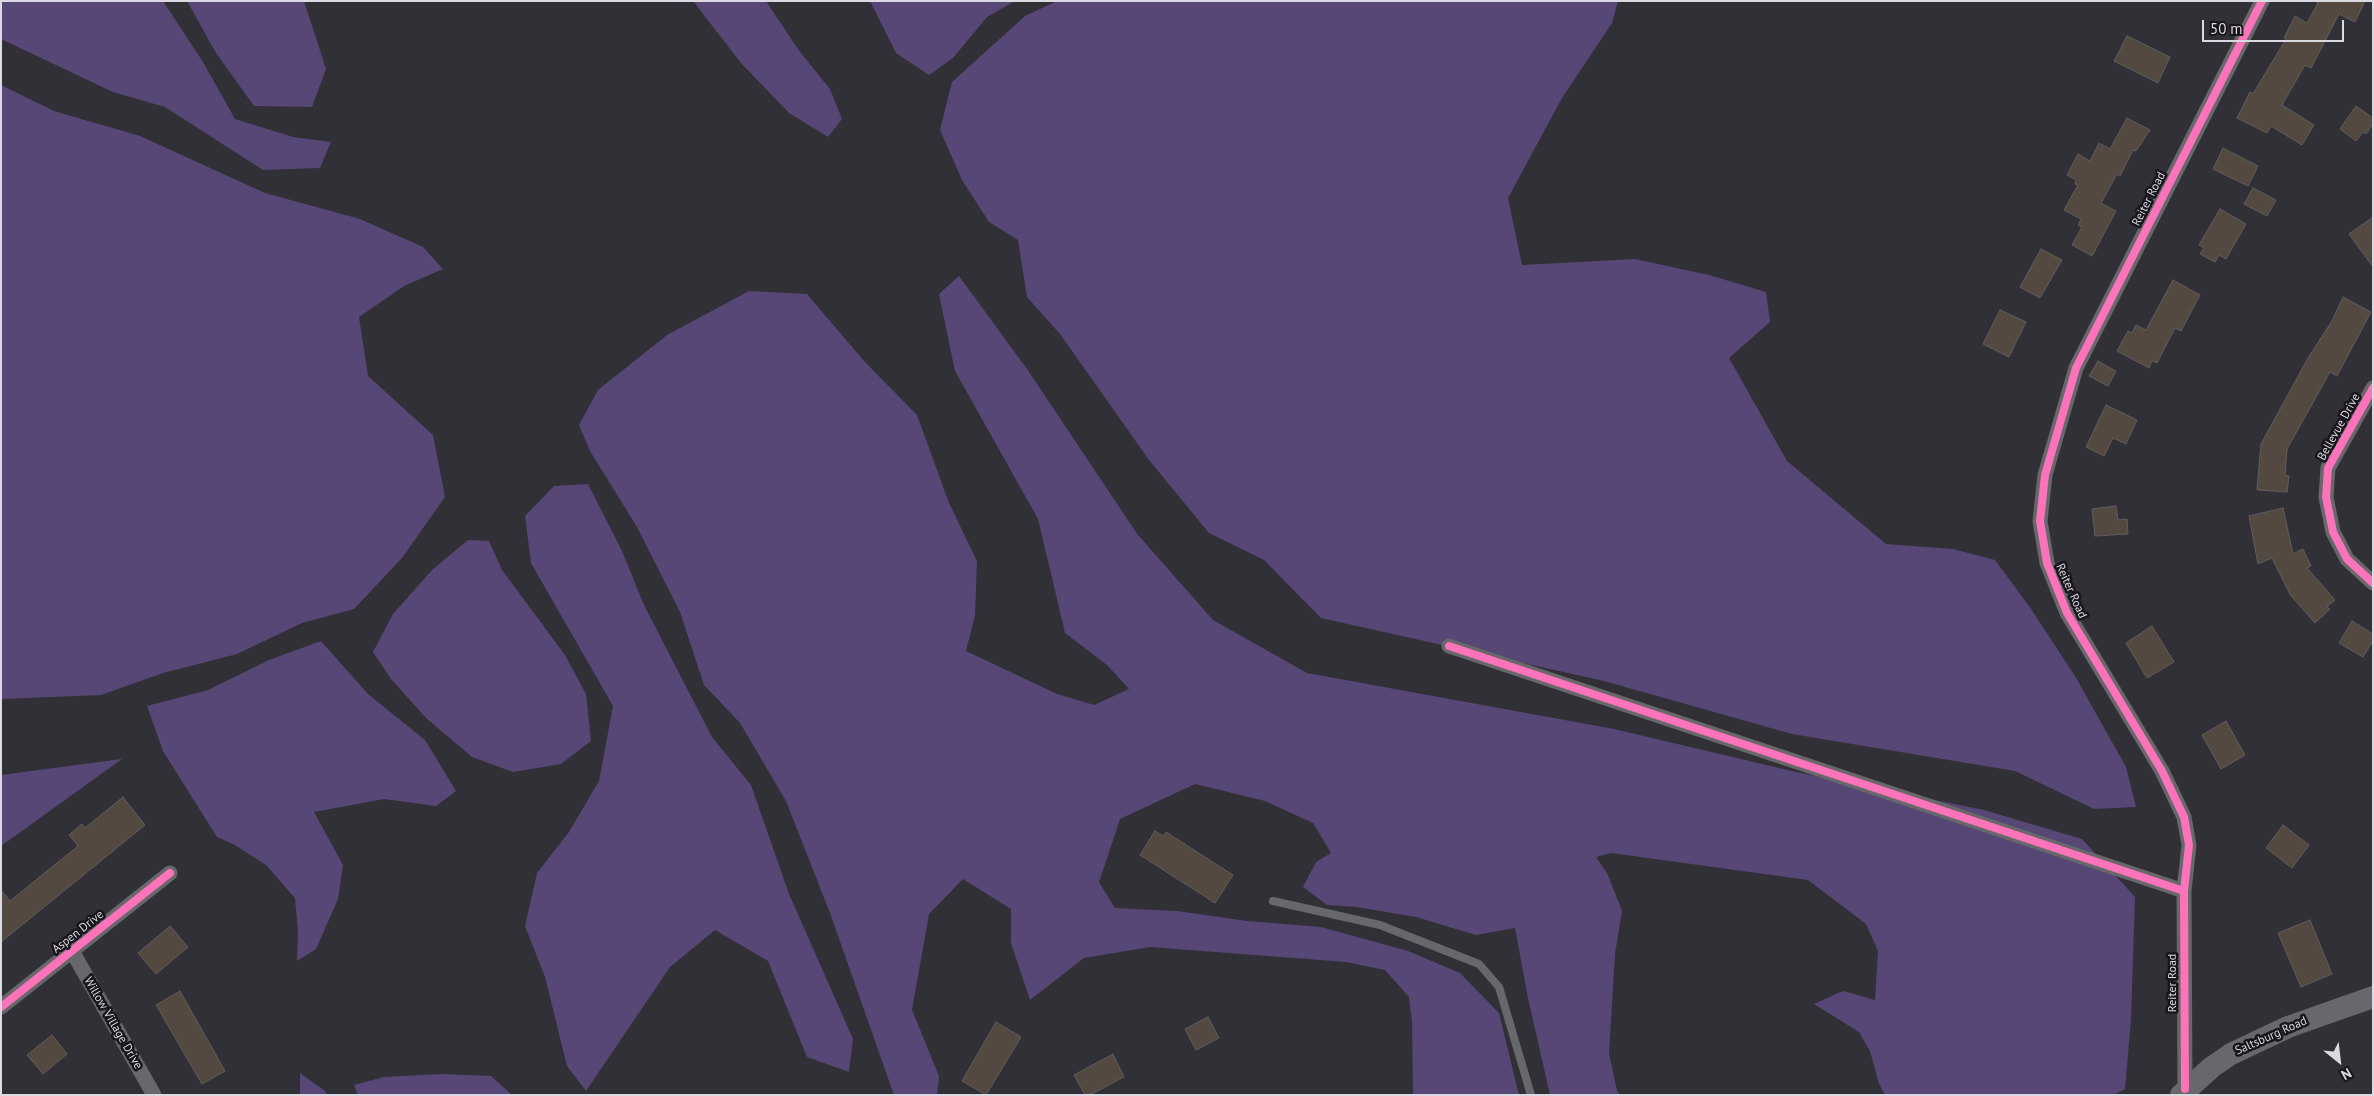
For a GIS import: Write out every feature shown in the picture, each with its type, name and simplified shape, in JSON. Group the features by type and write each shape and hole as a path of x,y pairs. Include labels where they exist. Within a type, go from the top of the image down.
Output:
{"main road":[{"name":"Saltsburg Road","path":"2183,1092 2212,1067 2246,1046 2288,1027 2373,997"}],"street":[{"name":"Reiter Road","path":"2183,1092 2184,891 2189,845 2184,817 2162,771 2067,613 2047,563 2040,521 2045,475 2076,368 2262,1"},
{"name":"Bellevue Drive","path":"2373,388 2328,468 2326,497 2333,532 2347,559 2373,582"},
{"path":"1450,646 2184,891"},
{"name":"Aspen Drive","path":"1,1007 170,873"},
{"name":"Willow Village Drive","path":"72,951 154,1095"}],"lane":[{"path":"1273,901 1380,925 1479,964 1499,987 1531,1095"}],"shaded area":[{"path":"1,1 163,1 203,62 235,119 293,137 331,142 320,168 263,170 165,107 113,92 1,39"},
{"path":"187,1 304,1 326,69 312,107 254,106 216,53"},
{"path":"693,1 766,1 800,52 830,89 842,119 828,137 789,113 741,63"},
{"path":"870,1 1015,1 987,17 953,58 929,75 896,53"},
{"path":"1057,1 1618,1 1612,23 1562,98 1508,198 1522,265 1635,259 1709,275 1766,292 1770,322 1729,358 1787,461 1886,544 1953,549 1995,560 2029,606 2075,676 2126,767 2136,807 2094,809 2015,771 1792,734 1604,681 1321,618 1264,560 1209,533 1149,460 1060,334 1027,297 1018,240 989,222 962,180 940,130 952,82 1025,16"},
{"path":"1,85 54,111 140,136 265,193 360,219 423,247 443,269 404,286 359,317 368,376 433,435 445,497 402,558 354,609 302,623 237,654 163,673 101,695 1,699"},
{"path":"959,276 1027,369 1138,535 1213,620 1307,673 1614,729 1796,772 1984,810 2082,839 2135,897 2131,1019 2125,1089 2114,1095 1885,1095 1879,1084 1870,1051 1859,1032 1814,1004 1843,991 1875,1000 1878,951 1866,924 1808,880 1611,853 1596,857 1607,873 1622,911 1615,954 1609,1053 1617,1091 1620,1095 1550,1095 1528,998 1515,928 1476,935 1416,917 1357,907 1327,905 1303,887 1316,862 1331,853 1313,823 1265,801 1195,784 1120,819 1099,882 1115,908 1177,911 1247,921 1321,927 1408,951 1460,973 1499,1013 1519,1095 1413,1095 1412,1022 1409,997 1385,970 1346,962 1150,947 1084,958 1030,1000 1011,943 1011,909 963,879 929,914 912,1010 939,1076 937,1095 894,1095 830,913 786,801 740,723 704,685 680,612 637,527 590,451 579,425 598,390 667,335 749,291 807,294 864,361 917,415 949,503 977,561 975,615 966,651 1057,694 1094,705 1129,689 1107,665 1065,633 1038,519 955,371 939,294"},
{"path":"588,484 622,551 644,605 712,737 751,785 789,894 853,1039 849,1072 807,1057 768,961 715,930 670,967 586,1091 567,1066 545,977 525,926 537,873 569,832 599,781 613,706 531,563 525,516 554,486"},
{"path":"468,540 489,541 502,570 565,655 586,694 591,741 561,764 513,772 472,757 426,718 391,679 373,652 393,614 432,570"},
{"path":"321,641 368,694 425,740 456,791 436,806 384,799 314,812 343,865 338,899 316,949 297,961 298,932 295,898 266,865 235,845 217,837 163,751 147,706 208,690 269,660"},
{"path":"122,759 1,846 1,775"},
{"path":"300,1073 325,1091 327,1095 300,1095"},
{"path":"441,1074 491,1076 512,1095 358,1095 354,1085 384,1077"}],"building":[{"path":"2315,1 2365,1 2355,22 2339,14 2311,68 2305,65 2282,105 2314,125 2302,145 2271,126 2267,133 2237,118 2250,92 2253,94 2286,39 2284,38 2295,16 2307,23 2318,3"},
{"path":"2127,36 2170,57 2158,83 2114,61"},
{"path":"2356,106 2373,118 2373,124 2366,134 2363,132 2356,141 2340,129"},
{"path":"2127,118 2150,130 2136,151 2133,150 2120,176 2117,174 2101,203 2116,211 2092,256 2072,245 2082,227 2078,225 2081,219 2064,210 2078,185 2075,184 2076,180 2067,175 2078,154 2090,161 2099,143 2110,149"},
{"path":"2223,148 2258,166 2248,186 2213,169"},
{"path":"2253,188 2276,200 2267,216 2244,204"},
{"path":"2220,209 2246,224 2226,259 2219,255 2215,262 2200,254 2204,248 2199,245"},
{"path":"2373,217 2373,267 2349,234"},
{"path":"2041,249 2062,260 2040,298 2020,287"},
{"path":"2173,280 2200,295 2181,331 2175,328 2157,363 2152,361 2149,368 2117,351 2128,331 2132,333 2136,325 2146,330"},
{"path":"2343,297 2371,312 2337,376 2330,372 2287,449 2285,475 2289,476 2287,492 2257,490 2261,444 2308,358 2332,321"},
{"path":"2000,310 2026,322 2009,357 1983,344"},
{"path":"2098,361 2116,371 2108,386 2089,376"},
{"path":"2106,405 2137,420 2126,444 2113,438 2104,456 2086,447"},
{"path":"2116,506 2118,520 2127,519 2128,534 2095,536 2092,509"},
{"path":"2283,508 2293,554 2303,549 2311,566 2307,568 2335,600 2327,607 2330,609 2315,623 2291,596 2272,558 2258,564 2249,516"},
{"path":"2352,621 2373,634 2373,641 2363,657 2339,643"},
{"path":"2152,626 2174,662 2147,678 2126,643"},
{"path":"2226,721 2245,755 2221,769 2202,735"},
{"path":"123,797 145,825 1,942 1,890 10,901 78,846 69,835 82,824 85,828"},
{"path":"2283,825 2309,845 2292,868 2266,848"},
{"path":"1155,831 1163,836 1166,832 1233,875 1215,903 1140,855"},
{"path":"2310,920 2332,974 2301,987 2278,933"},
{"path":"170,926 188,947 156,974 138,953"},
{"path":"180,991 225,1071 202,1084 156,1005"},
{"path":"1208,1017 1219,1038 1196,1050 1185,1029"},
{"path":"996,1022 1021,1037 986,1095 962,1081"},
{"path":"52,1035 67,1054 43,1074 27,1055"},
{"path":"1113,1054 1124,1077 1090,1095 1085,1095 1074,1075"}],"cycle path":[{"path":"2185,1089 2184,891 2189,845 2184,817 2162,771 2067,613 2047,563 2040,521 2045,475 2076,368 2262,1"},
{"path":"2373,388 2328,468 2326,497 2333,532 2347,559 2373,583"},
{"path":"1449,646 2184,891"},
{"path":"1,1007 170,873"}]}
